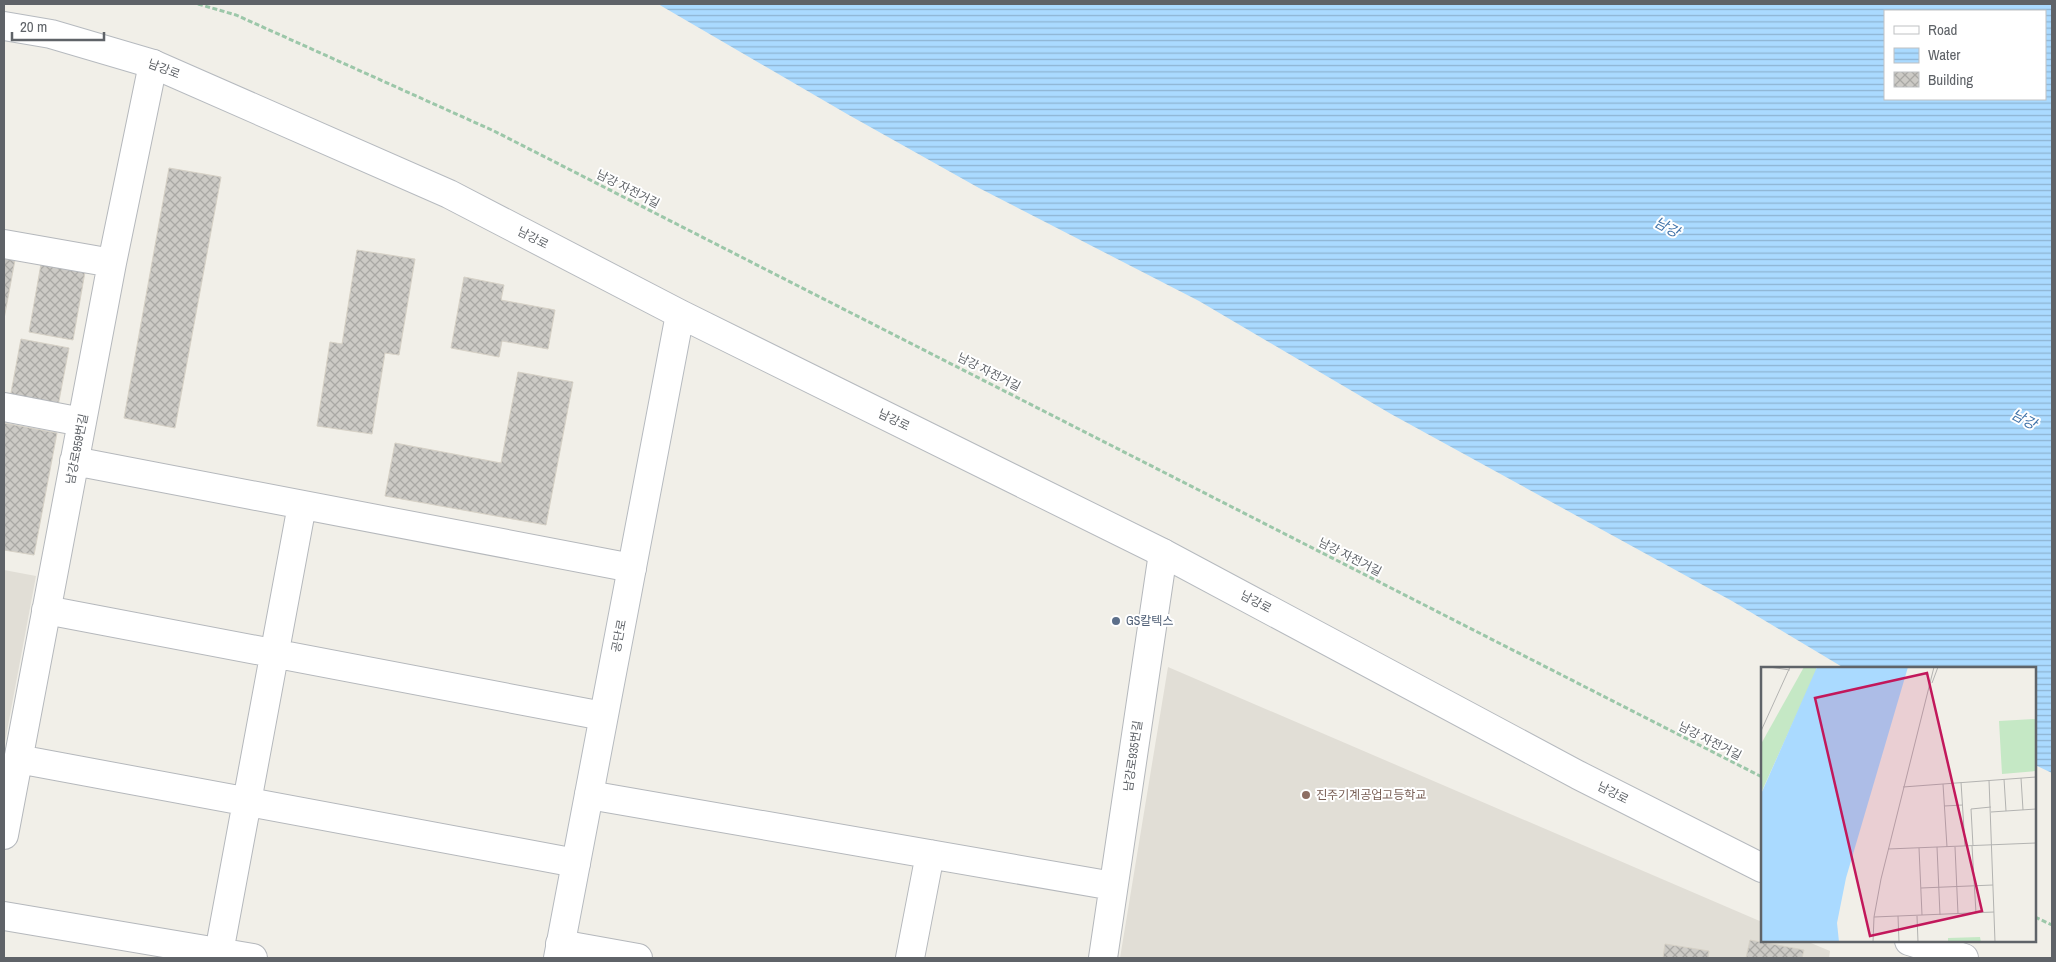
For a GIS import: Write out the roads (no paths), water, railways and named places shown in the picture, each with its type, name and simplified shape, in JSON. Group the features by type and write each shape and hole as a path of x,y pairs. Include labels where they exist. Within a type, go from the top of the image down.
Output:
{"street":[{"name":"남강로","path":"4,26 51,34 153,64 449,194 680,314 1163,553 1578,775 1761,867"},
{"name":"남강로959번길","path":"4,835 112,263 153,64"},
{"path":"4,244 112,263"},
{"name":"공단로","path":"559,951 680,314"},
{"path":"4,407 82,422"},
{"path":"74,461 632,568"},
{"path":"218,955 302,505"},
{"name":"남강로935번길","path":"1103,958 1163,553"},
{"path":"46,610 604,716"},
{"path":"18,759 576,863"},
{"path":"589,795 1114,886"},
{"path":"910,958 930,854"},
{"path":"4,916 218,955 253,958"},
{"path":"1907,942 1926,958"},
{"path":"1908,942 1941,958"},
{"path":"1909,942 1964,958"},
{"path":"559,951 638,958"}],"water":[{"name":"남강","path":"658,4 2052,4 2052,773 2036,765 2036,667 1842,667 1732,601 1391,414 1199,301 979,188"}],"place":[{"name":"GS칼텍스","path":"1116,621"},
{"name":"진주기계공업고등학교","path":"1306,795"}]}
